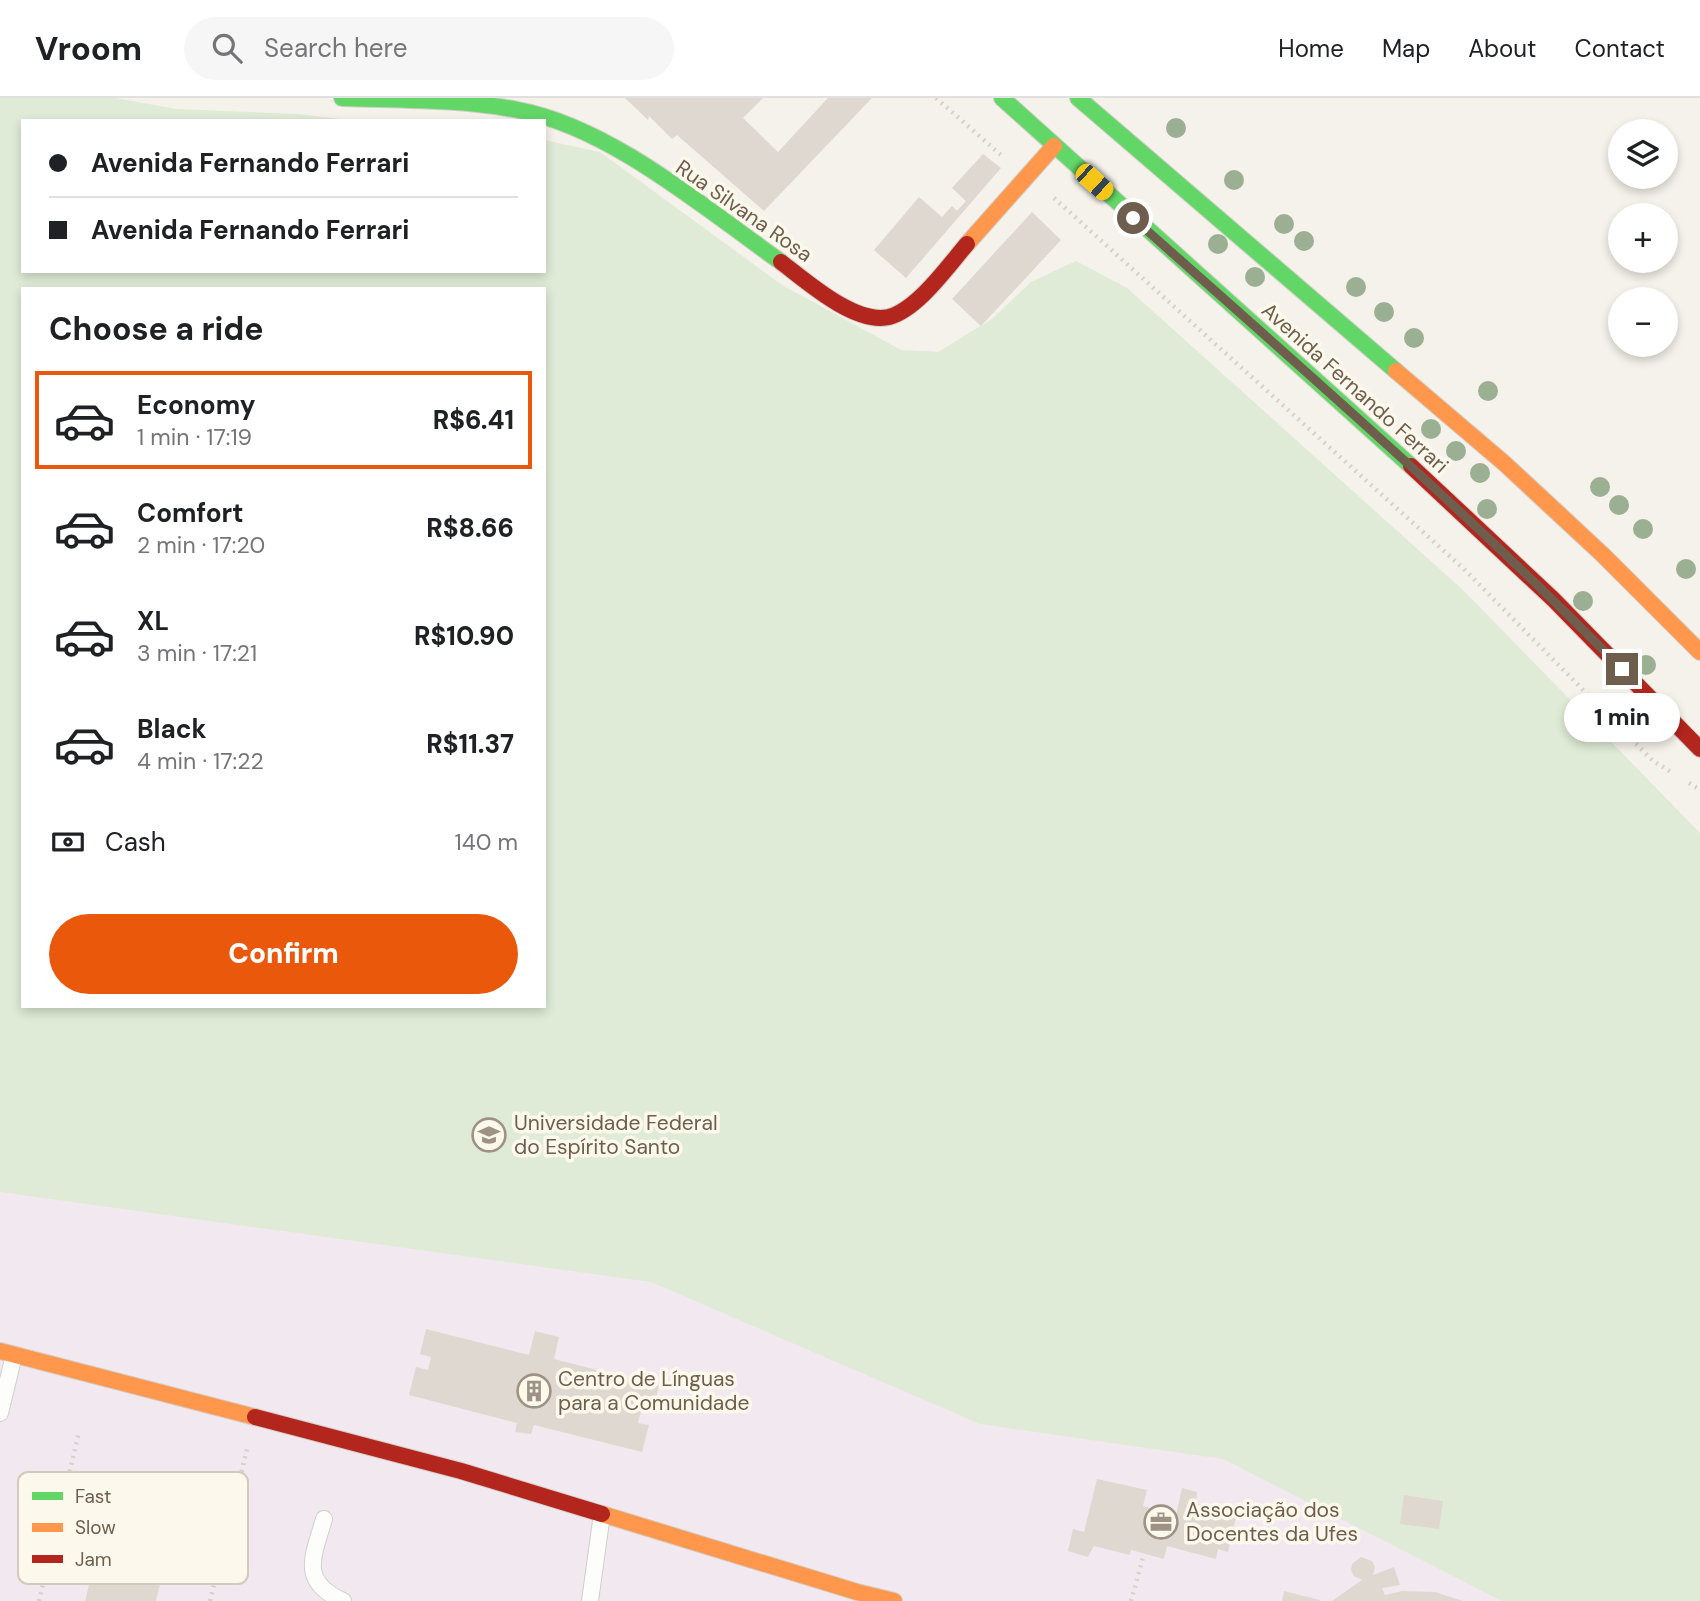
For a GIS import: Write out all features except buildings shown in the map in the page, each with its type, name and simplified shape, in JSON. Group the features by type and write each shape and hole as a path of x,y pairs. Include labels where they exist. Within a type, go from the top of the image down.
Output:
{"main road":[{"name":"Rua Silvana Rosa","path":"342,98 438,102 519,110 566,124 632,157 842,306 868,317 885,319 905,308 929,288 1054,146"},
{"name":"Avenida Fernando Ferrari","path":"1002,98 1412,467 1553,599 1700,749"},
{"name":"Avenida Fernando Ferrari","path":"1078,98 1504,463 1603,555 1700,652"},
{"path":"7,1353 461,1471 857,1597 894,1601"}],"lane":[{"path":"0,1413 7,1353"},
{"path":"590,1601 602,1514"},
{"path":"324,1520 312,1571 314,1580 320,1587 343,1601"}],"path":[{"path":"936,98 1059,202 1465,570 1653,761 1676,775"},
{"path":"1688,783 1700,790"},
{"path":"242,1472 255,1417"},
{"path":"70,1472 79,1432"},
{"path":"1131,1601 1144,1553"},
{"path":"210,1601 214,1584"}],"shaded area":[{"name":"Universidade Federal do Espírito Santo","path":"0,744 21,1008 546,1007 1700,1601 0,1601"}],"green space":[{"path":"0,98 116,98 176,109 298,114 341,119 21,119 21,273 546,273 546,140 600,152 782,285 901,350 938,352 992,319 1031,282 1076,261 1127,288 1464,591 1700,833 1700,1601 1502,1601 1223,1459 980,1424 651,1282 0,1192"}],"traffic: fast":[{"path":"342,98 475,104 518,110 553,119 587,133 656,172 781,262"},
{"path":"1002,98 1411,466"},
{"path":"1078,98 1396,371"}],"traffic: slow":[{"path":"967,244 1054,146"},
{"path":"1396,371 1504,463 1603,555 1700,652"},
{"path":"0,1351 255,1417"},
{"path":"602,1514 894,1601"}],"traffic: jam":[{"path":"781,262 846,308 876,318 889,317 921,296 967,244"},
{"path":"1411,466 1553,599 1700,749"},
{"path":"255,1417 461,1471 602,1514"}],"place":[{"name":"Universidade Federal do Espírito Santo","path":"489,1135"},
{"name":"Centro de Línguas para a Comunidade","path":"534,1391"},
{"name":"Associação dos Docentes da Ufes","path":"1161,1522"}],"route":[{"path":"1133,218 1412,467 1553,599 1622,669"}]}
